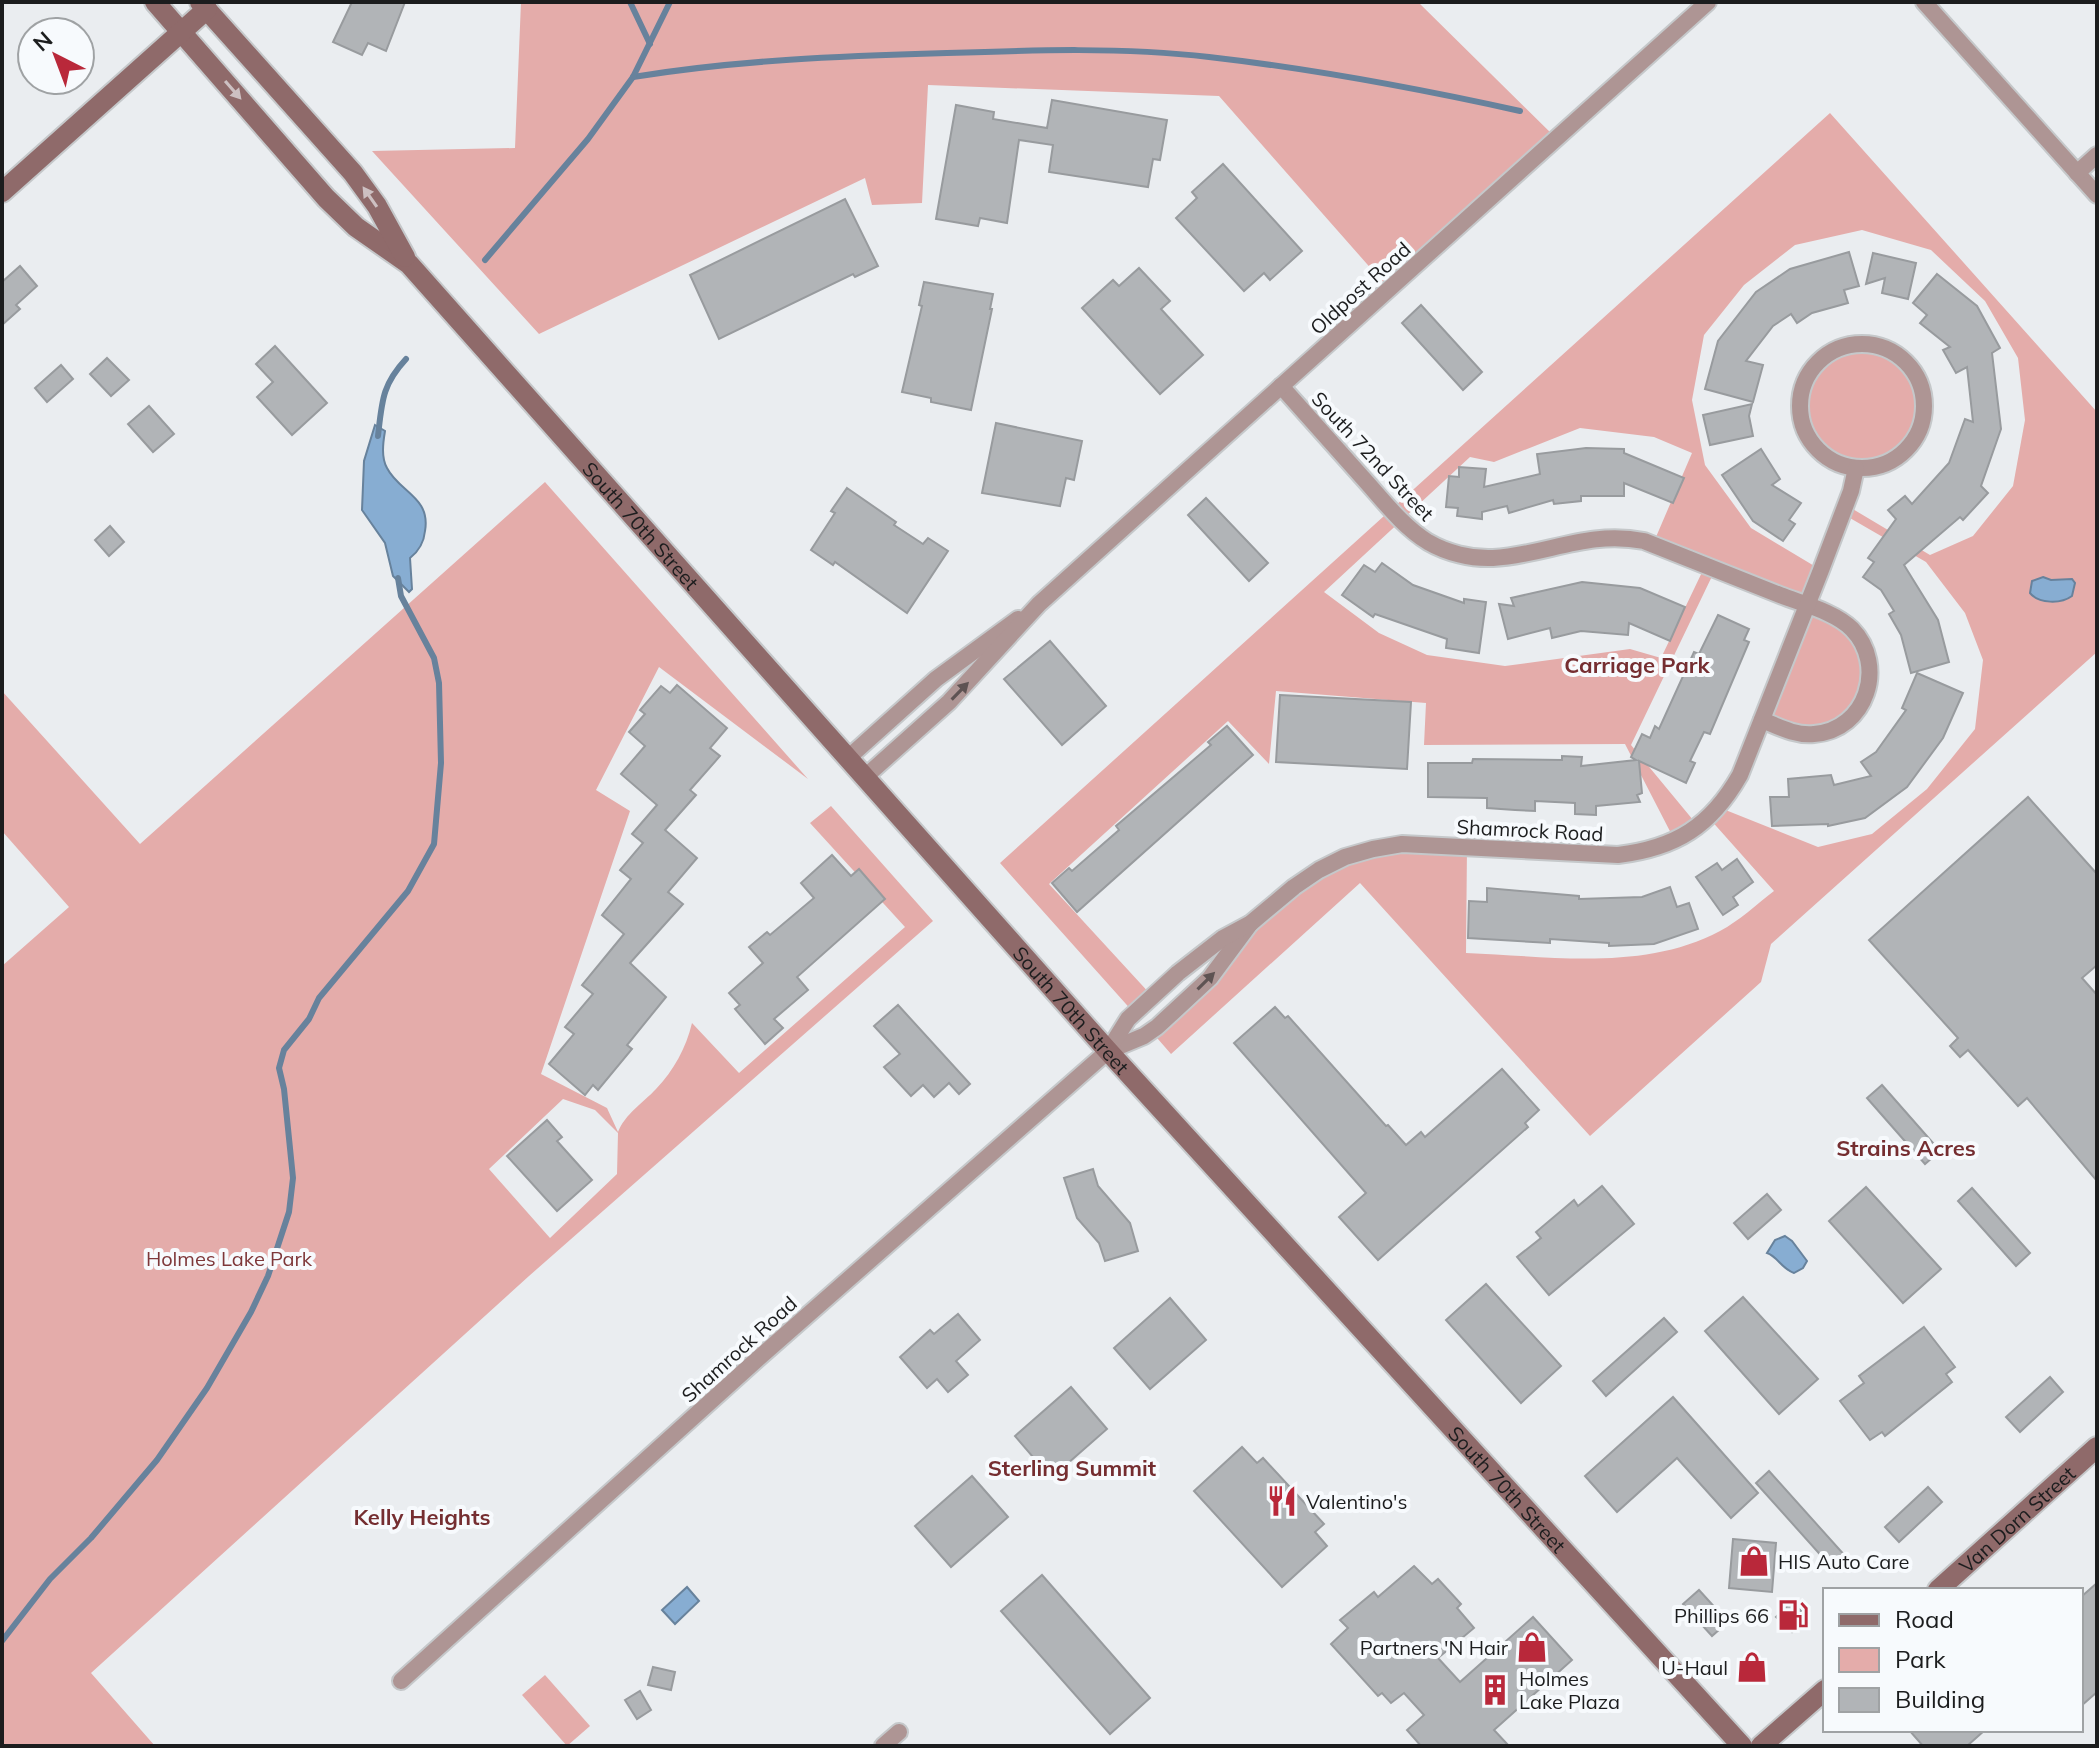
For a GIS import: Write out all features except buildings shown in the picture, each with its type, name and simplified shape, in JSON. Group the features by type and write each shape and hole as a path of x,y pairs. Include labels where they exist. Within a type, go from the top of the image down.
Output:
{"main road":[{"name":"South 70th Street","path":"155,2 326,198 356,227 409,264"},
{"name":"South 70th Street","path":"204,6 353,173 377,206 409,264 1108,1051 1742,1746"},
{"path":"2,192 182,32 204,6"},
{"name":"Van Dorn Street","path":"1940,1588 2097,1447"},
{"path":"1761,1746 1823,1692"}],"street":[{"name":"Oldpost Road","path":"865,777 949,702 1039,604 1708,2"},
{"path":"1924,2 2097,195"},
{"path":"2077,173 2097,155"},
{"path":"1851,345 1871,345 1891,351 1908,364 1920,382 1924,403 1922,424 1913,443 1897,458 1878,466 1856,468 1837,464 1820,453 1808,438 1801,419 1800,399 1805,380 1817,363 1832,351 1851,345"},
{"name":"South 72nd Street","path":"1281,386 1396,515 1419,536 1445,550 1492,558 1599,537 1622,537 1644,541 1808,606"},
{"name":"Shamrock Road","path":"401,1681 763,1354 1108,1051 1128,1019 1178,973 1223,938 1251,923 1319,870 1345,857 1402,844 1618,855 1664,846 1709,818 1740,775 1808,606 1851,491 1856,468"},
{"name":"Oldpost Road","path":"848,758 936,679 1039,604"},
{"path":"1762,720 1798,734 1816,734 1834,729 1849,720 1867,695 1871,677 1869,659 1862,642 1841,620 1808,606"},
{"name":"Shamrock Road","path":"1108,1051 1157,1027 1210,978 1251,923"},
{"path":"883,1746 899,1732"}],"green space":[{"path":"521,2 1418,2 1556,138 1389,289 1219,96 928,85 922,203 872,205 865,178 539,334 372,151 515,148"},
{"path":"1830,113 2097,412 2097,652 1771,944 1761,982 1590,1136 1360,883 1171,1054 1151,1031 1294,887 1373,849 1467,846 1466,953 1563,958 1628,957 1690,944 1720,931 1774,891 1709,818 1718,807 1818,847 1872,834 1927,789 1975,729 1983,660 1965,613 1926,562 1843,514 1846,505 1930,555 1973,536 2013,486 2025,420 2018,358 1985,301 1931,250 1862,230 1795,245 1744,285 1704,335 1692,400 1705,465 1751,528 1821,570 1808,606 1841,620 1869,659 1858,711 1816,734 1762,720 1807,606 1715,570 1631,745 1698,826 1675,841 1625,744 1424,745 1426,703 1276,691 1269,764 1228,721 1049,884 1152,996 1134,1013 1000,863","holes":["1580,428 1654,437 1692,453 1653,544 1705,566 1661,658 1630,649 1505,666 1427,655 1379,633 1324,592 1470,457 1494,462"]},
{"path":"1862,344 1886,349 1906,362 1919,382 1924,406 1919,430 1906,450 1886,463 1862,468 1838,463 1818,450 1805,430 1800,406 1805,382 1818,362 1838,349"},
{"name":"Holmes Lake Park","path":"545,482 808,779 659,667 596,790 630,811 541,1074 607,1108 618,1132 630,1114 674,1066 692,1023 739,1073 905,927 810,823 831,806 933,921 529,1276 91,1673 155,1746 2,1746 2,966 69,907 2,831 2,691 140,844","holes":["563,1099 595,1110 618,1133 617,1174 550,1238 489,1169"]},
{"path":"545,1675 590,1726 567,1746 522,1695"}],"water":[{"path":"375,425 385,431 383,455 387,468 419,502 426,520 422,543 410,558 412,589 409,592 393,576 385,543 362,510 364,461"},
{"path":"2043,577 2051,580 2072,579 2075,583 2072,596 2050,602 2034,597 2030,593 2032,581"},
{"path":"1785,1236 1807,1261 1803,1268 1794,1273 1767,1253 1775,1240"},
{"path":"687,1587 699,1601 675,1624 662,1610"}],"waterway":[{"path":"630,2 650,44"},
{"path":"485,260 588,139 633,77 670,2"},
{"path":"633,77 711,66 829,57 1045,50 1144,52 1209,57 1326,73 1520,111"},
{"path":"378,436 384,394 406,359"},
{"path":"2,1641 50,1579 91,1538 157,1460 207,1388 251,1312 268,1276 289,1212 293,1178 279,1068 284,1050 309,1019 319,998 408,891 434,844 441,763 439,683 434,658 401,596 398,578"}],"place":[{"name":"Valentino's","path":"1282,1501"},
{"name":"HIS Auto Care","path":"1754,1561"},
{"name":"Phillips 66","path":"1793,1615"},
{"name":"Partners 'N Hair","path":"1532,1647"},
{"name":"U-Haul","path":"1752,1667"},
{"name":"Holmes Lake Plaza","path":"1495,1690"}],"district":[{"name":"Carriage Park","path":"1637,665"},
{"name":"Strains Acres","path":"1906,1148"},
{"name":"Sterling Summit","path":"1072,1468"},
{"name":"Kelly Heights","path":"422,1517"}]}
